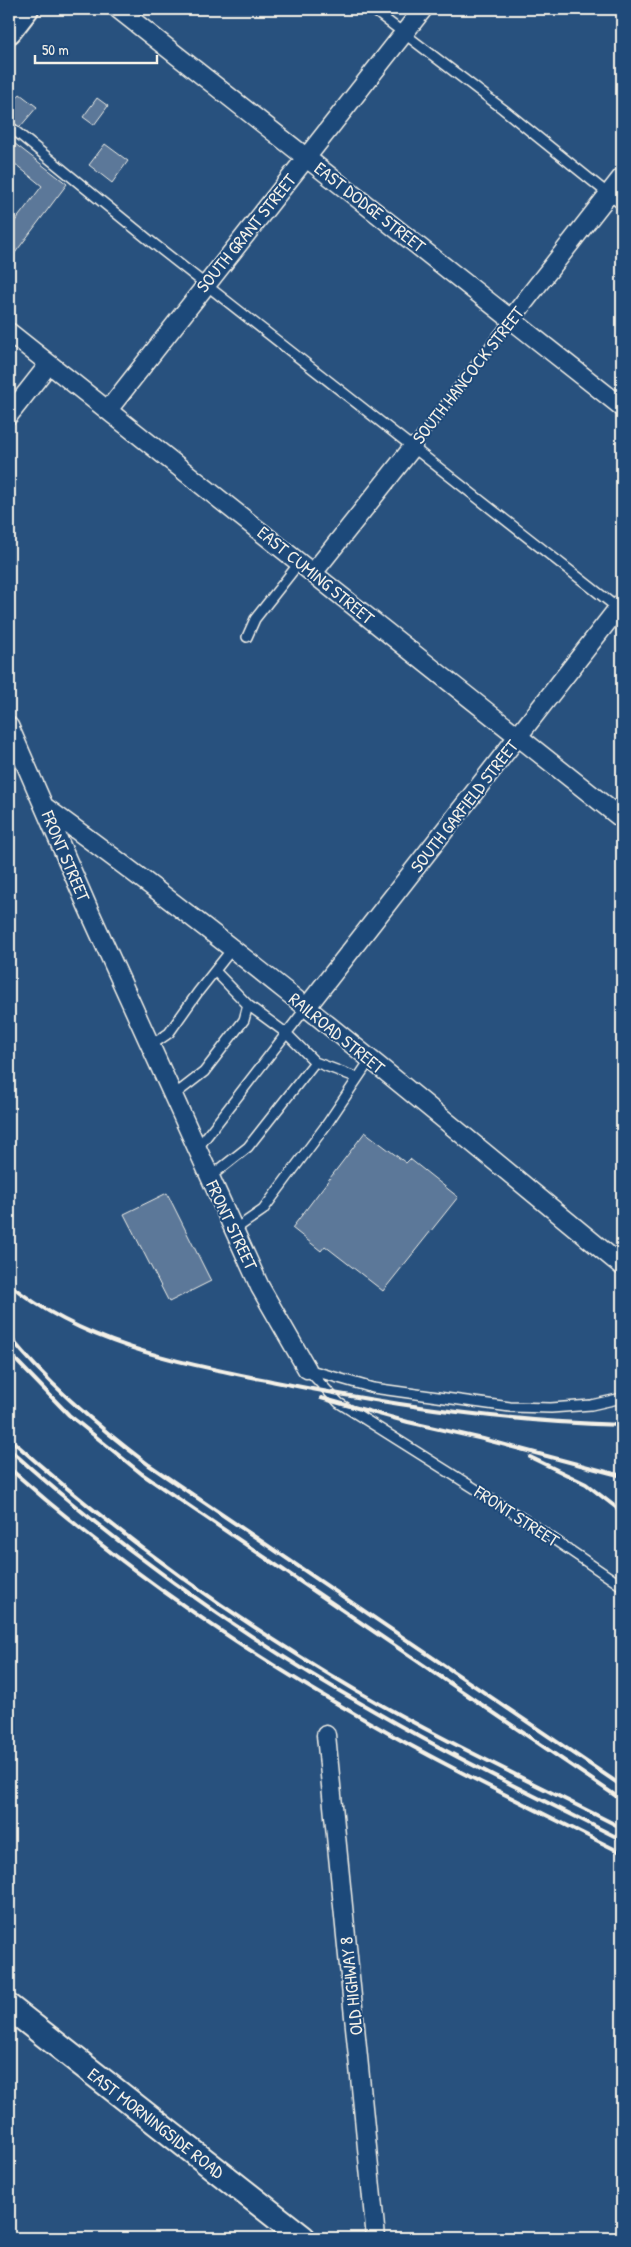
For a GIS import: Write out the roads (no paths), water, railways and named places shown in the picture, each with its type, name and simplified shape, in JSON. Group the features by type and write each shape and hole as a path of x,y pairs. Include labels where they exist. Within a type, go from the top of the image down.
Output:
{"street":[{"path":"9,31 26,9"},
{"name":"EAST DODGE STREET","path":"118,9 622,407"},
{"name":"SOUTH GRANT STREET","path":"108,410 423,9"},
{"name":"SOUTH HANCOCK STREET","path":"511,319 615,200 622,177"},
{"name":"EAST CUMING STREET","path":"9,332 622,819"},
{"path":"9,415 49,364"},
{"name":"SOUTH HANCOCK STREET","path":"307,567 413,447"},
{"name":"SOUTH GARFIELD STREET","path":"306,1008 621,608"},
{"name":"FRONT STREET","path":"9,726 88,908 234,1230 276,1317 307,1369"},
{"name":"RAILROAD STREET","path":"45,807 128,866 306,1008 622,1266"},
{"name":"OLD HIGHWAY 8","path":"326,1735 376,2238"},
{"name":"EAST MORNINGSIDE ROAD","path":"9,2007 303,2238"}],"lane":[{"path":"372,9 503,109 615,200"},
{"path":"9,126 413,447 621,608"},
{"name":"SOUTH HANCOCK STREET","path":"413,447 511,319"},
{"path":"247,637 255,619 307,567"},
{"path":"150,1046 170,1033 232,949"},
{"path":"214,971 248,1005 286,1033 315,1062 358,1078"},
{"path":"173,1096 204,1072 244,1020 248,1005"},
{"path":"197,1149 306,1008"},
{"path":"234,1230 263,1210 370,1060"},
{"path":"210,1177 248,1147 315,1062"},
{"path":"307,1369 374,1388 510,1407 551,1408 591,1405 622,1398"},
{"name":"FRONT STREET","path":"307,1369 339,1402 533,1525 622,1586"}],"railway":[{"path":"9,1284 39,1305 70,1323 103,1337 136,1349 205,1367 362,1398 448,1411 535,1420 622,1425"},
{"path":"9,1336 24,1354 75,1405 149,1465 622,1786"},
{"path":"9,1353 69,1415 142,1474 622,1800"},
{"path":"321,1398 622,1476"},
{"path":"9,1438 133,1541 221,1604 311,1663 389,1709 622,1828"},
{"path":"9,1449 94,1522 184,1590 277,1653 325,1683 435,1745 622,1840"},
{"path":"530,1457 586,1484 622,1512"},
{"path":"9,1468 50,1504 137,1572 181,1604 273,1665 430,1756 622,1853"}]}
